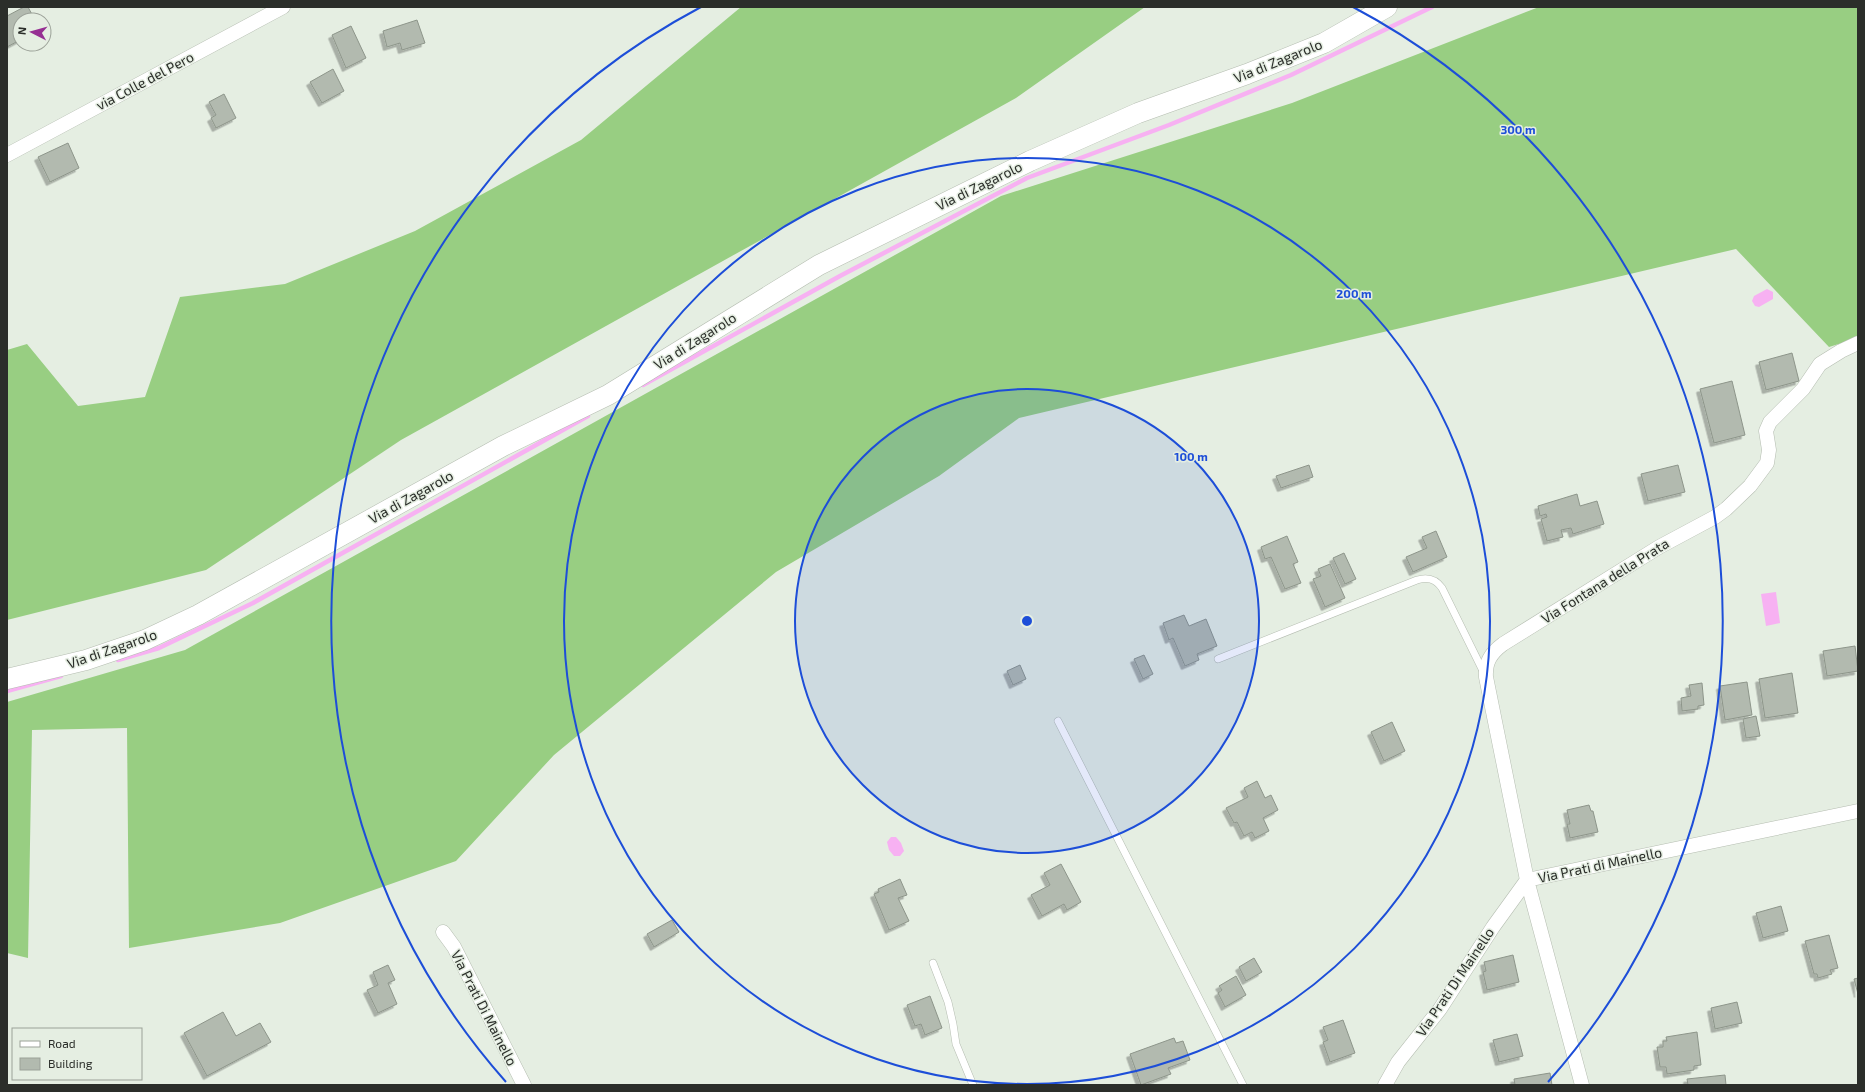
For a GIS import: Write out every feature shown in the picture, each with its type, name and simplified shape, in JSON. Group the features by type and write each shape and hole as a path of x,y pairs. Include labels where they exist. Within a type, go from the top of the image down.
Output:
{"main road":[{"name":"Via di Zagarolo","path":"7,679 86,660 145,640 198,615 504,446 608,395 819,265 1030,160 1138,113 1247,74 1324,43 1386,7"}],"street":[{"name":"via Colle del Pero","path":"7,155 283,7"},
{"name":"Via Fontana della Prata","path":"1527,880 1486,677 1486,665 1489,657 1503,644 1663,544 1715,517 1740,497 1767,463 1769,450 1766,431 1770,422 1803,389 1818,366 1841,351 1858,343"},
{"name":"Via Prati di Mainello","path":"1582,1085 1527,880 1858,811"},
{"name":"Via Prati Di Mainello","path":"1384,1085 1398,1062 1440,1009 1493,927 1527,880"},
{"name":"Via Prati Di Mainello","path":"443,932 454,947 524,1085"}],"lane":[{"path":"1218,659 1417,580 1427,578 1436,581 1442,588 1486,677"},
{"path":"1058,721 1243,1085"},
{"path":"933,963 948,1002 954,1024 956,1044 973,1085"}],"green space":[{"path":"741,7 1145,7 1016,98 401,440 206,570 7,620 7,350 27,344 78,406 145,397 180,297 285,284 415,231 581,140"},
{"path":"1539,7 1858,7 1858,338 1829,347 1736,249 1019,418 939,476 776,572 554,755 456,861 280,923 129,948 127,728 32,730 28,958 7,953 7,702 185,650 1001,196 1292,103"}],"shaded area":[{"path":"1767,289 1773,292 1773,299 1759,307 1755,306 1752,301 1754,296"},
{"path":"1776,592 1780,623 1766,626 1761,594"},
{"path":"891,837 896,837 901,843 904,851 900,856 894,856 889,850 887,842"}],"building":[{"path":"24,7 28,7 31,12 15,12"},
{"path":"12,13 12,44 7,47 7,16"},
{"path":"417,20 425,43 402,50 400,43 387,47 383,31"},
{"path":"351,26 366,58 346,68 332,35"},
{"path":"333,69 344,91 322,103 310,82"},
{"path":"224,94 236,118 216,128 211,118 216,115 209,102"},
{"path":"68,143 79,168 50,182 38,157"},
{"path":"1792,353 1799,381 1766,390 1759,362"},
{"path":"1732,381 1745,435 1714,443 1700,389"},
{"path":"1309,465 1313,477 1281,488 1276,476"},
{"path":"1678,465 1685,492 1648,501 1641,474"},
{"path":"1577,494 1580,506 1597,501 1604,524 1573,534 1571,528 1561,530 1563,537 1547,541 1541,519 1547,517 1546,514 1540,516 1538,506"},
{"path":"1436,531 1447,557 1413,572 1406,557 1427,548 1422,537"},
{"path":"1287,536 1298,562 1293,564 1301,583 1285,589 1271,557 1265,559 1261,547"},
{"path":"1344,553 1356,579 1345,584 1333,558"},
{"path":"1330,564 1345,598 1325,607 1313,579 1321,576 1318,569"},
{"path":"1184,615 1189,626 1206,619 1217,646 1197,654 1199,660 1185,666 1173,638 1169,640 1163,623"},
{"path":"1855,646 1858,671 1827,676 1823,651"},
{"path":"1144,655 1153,674 1143,679 1134,659"},
{"path":"1020,665 1026,679 1013,685 1007,671"},
{"path":"1792,673 1798,713 1765,718 1759,679"},
{"path":"1747,682 1752,715 1725,720 1720,686"},
{"path":"1702,683 1704,705 1698,706 1698,709 1682,711 1681,698 1691,696 1689,685"},
{"path":"1756,716 1760,736 1746,738 1743,719"},
{"path":"1392,722 1405,751 1384,761 1371,732"},
{"path":"1257,781 1265,798 1271,795 1278,810 1263,818 1269,831 1255,838 1252,832 1244,836 1237,822 1234,823 1226,808 1248,797 1244,788"},
{"path":"1589,805 1591,811 1593,811 1598,832 1570,838 1567,824 1570,824 1567,810"},
{"path":"1061,864 1081,902 1067,910 1064,904 1042,916 1031,895 1050,885 1044,873"},
{"path":"900,879 907,895 898,898 909,921 889,930 874,894 879,892 878,889"},
{"path":"1781,906 1788,931 1763,938 1756,913"},
{"path":"672,920 679,932 654,947 647,934"},
{"path":"1829,935 1838,968 1830,970 1832,974 1818,978 1817,974 1814,974 1805,941"},
{"path":"1513,955 1519,982 1487,990 1483,972 1486,971 1484,962"},
{"path":"1254,958 1262,972 1246,981 1239,967"},
{"path":"388,965 395,980 388,983 397,1004 378,1013 367,990 378,985 373,972"},
{"path":"1236,976 1246,995 1225,1007 1218,993 1222,990 1219,986"},
{"path":"1858,978 1858,994 1854,979"},
{"path":"930,996 942,1028 925,1035 921,1024 915,1026 907,1005"},
{"path":"1737,1002 1742,1023 1715,1029 1711,1008"},
{"path":"223,1012 236,1036 260,1023 271,1042 207,1076 184,1033"},
{"path":"1343,1020 1355,1053 1330,1062 1323,1042 1328,1040 1323,1027"},
{"path":"1697,1032 1701,1065 1694,1066 1694,1070 1667,1074 1666,1067 1660,1067 1657,1047 1663,1047 1663,1041 1667,1041 1666,1037"},
{"path":"1517,1034 1523,1056 1499,1062 1493,1040"},
{"path":"1174,1038 1176,1043 1183,1041 1190,1060 1168,1068 1171,1074 1141,1085 1130,1054"},
{"path":"1550,1073 1552,1085 1515,1085 1514,1079"},
{"path":"1725,1075 1726,1085 1688,1085 1687,1079"}],"waterway":[{"path":"643,385 840,276 1027,178 1169,125 1291,75 1432,7"},
{"path":"118,660 159,648 253,603 588,416"},
{"path":"7,691 61,676"}]}
